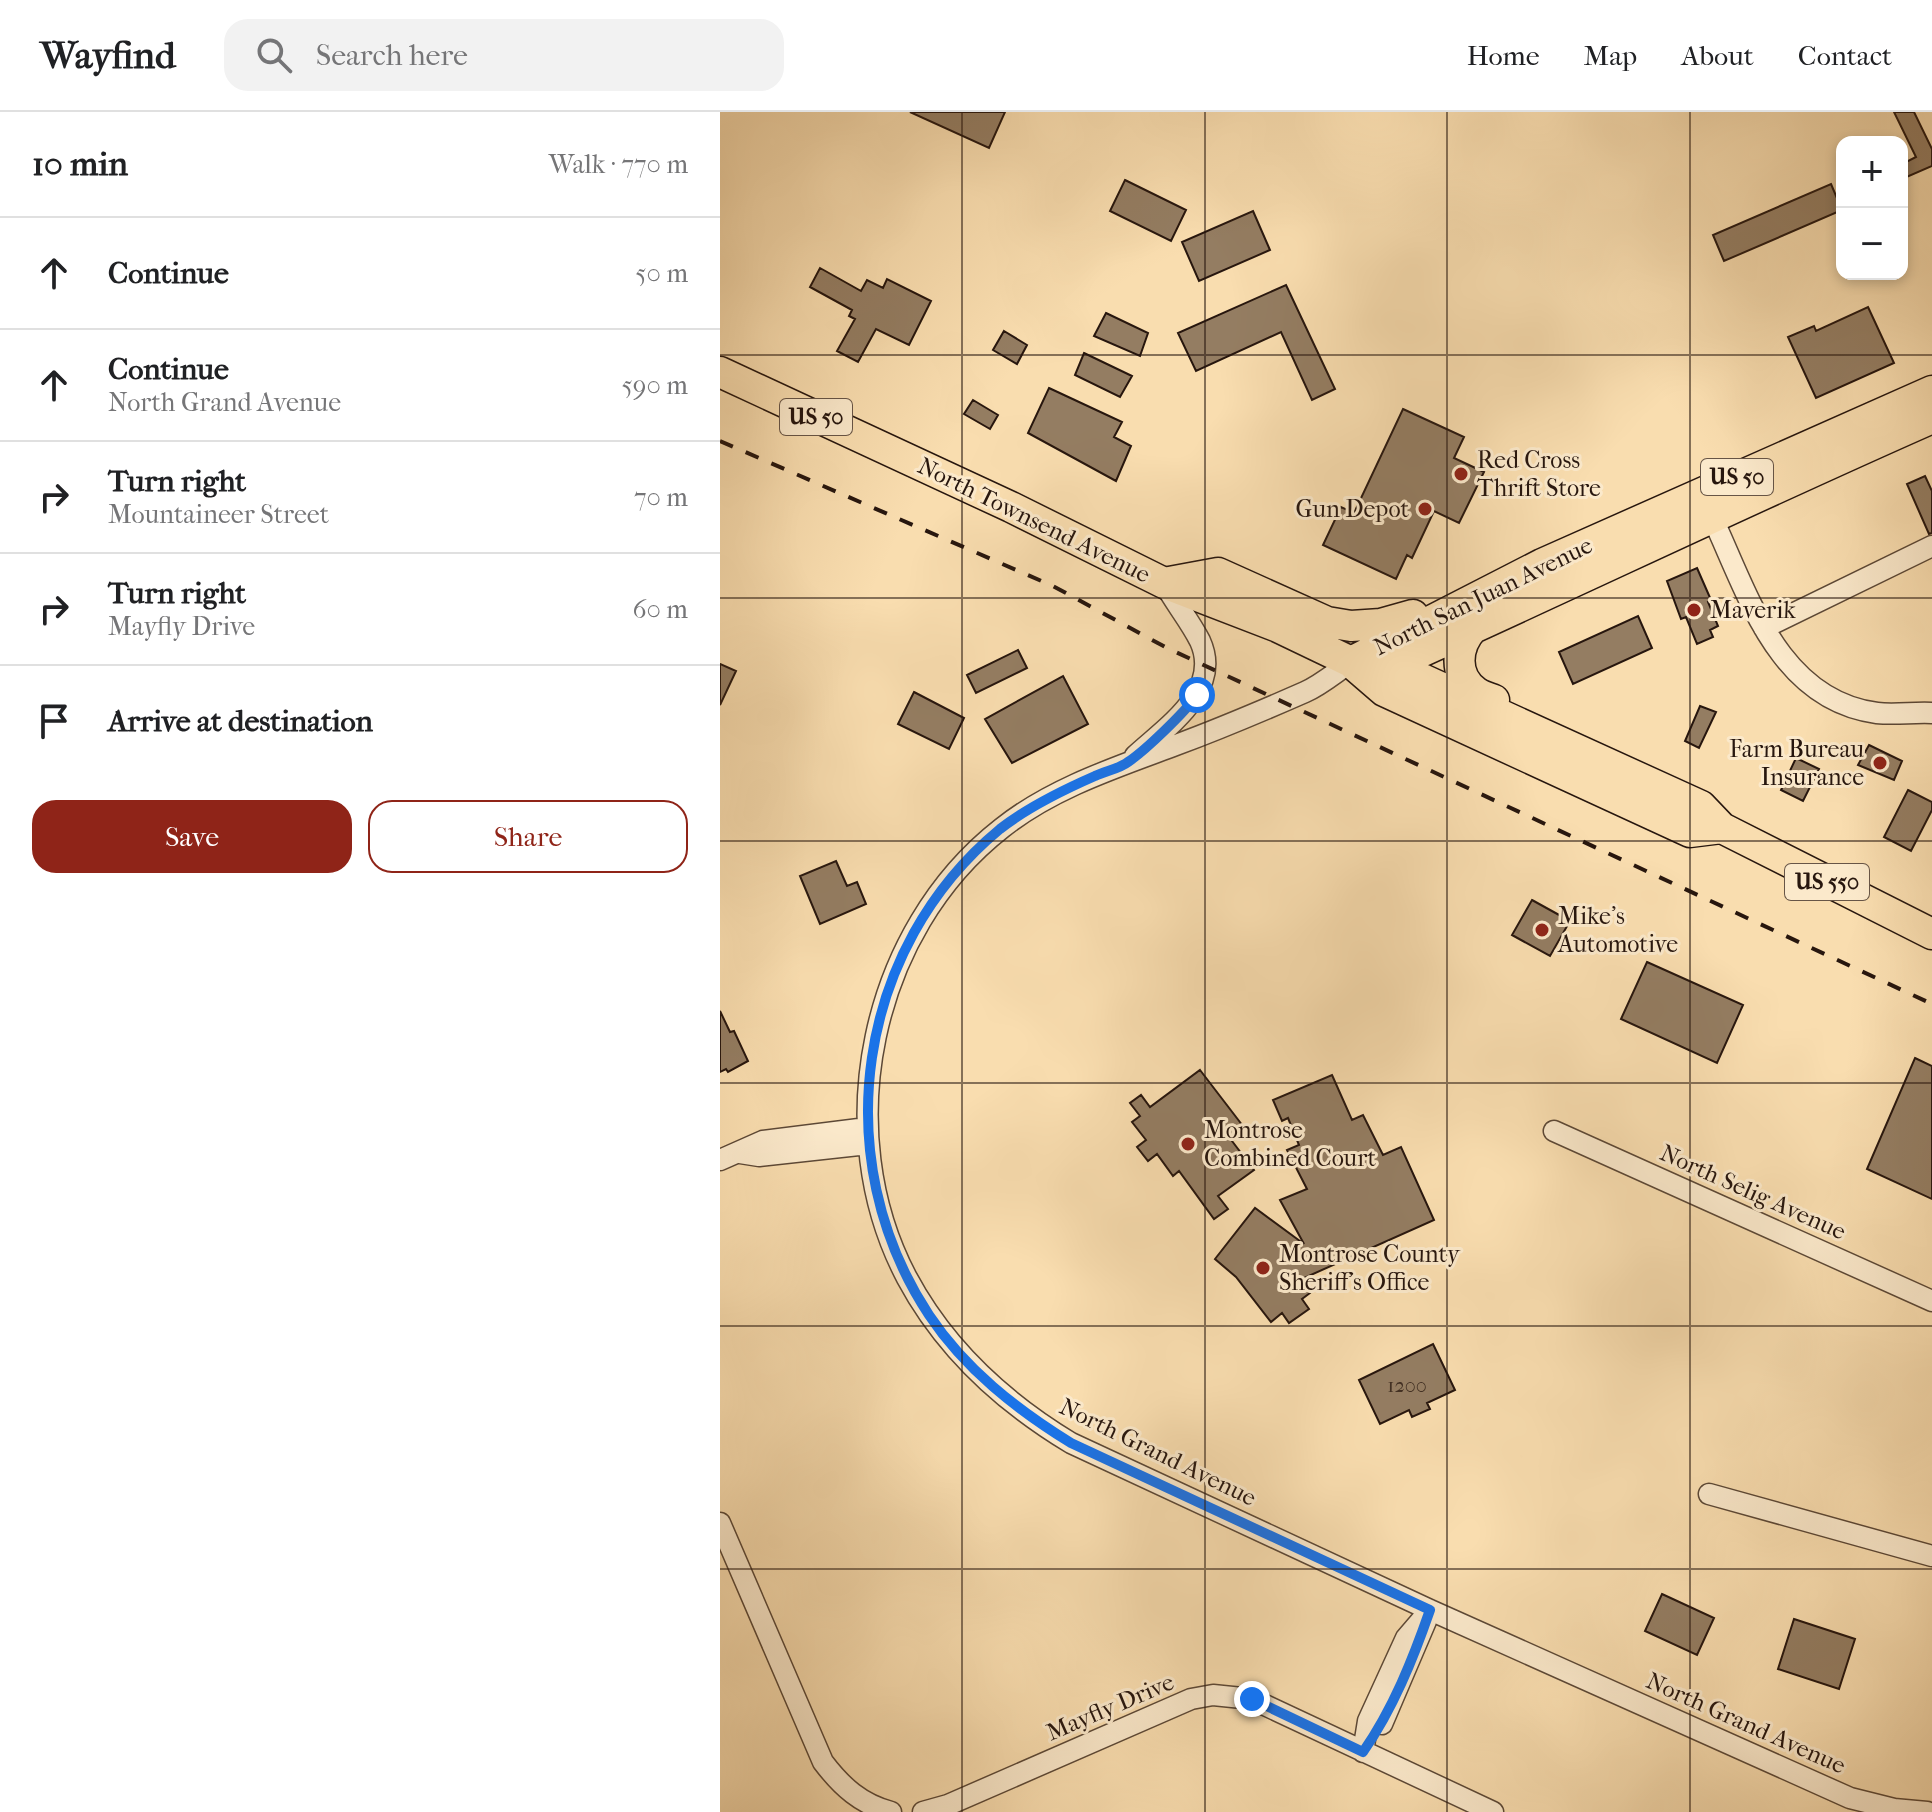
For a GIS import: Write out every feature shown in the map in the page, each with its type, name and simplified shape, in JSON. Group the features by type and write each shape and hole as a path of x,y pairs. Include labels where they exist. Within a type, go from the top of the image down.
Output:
{"highway":[{"name":"North Townsend Avenue","path":"720,372 1011,507 1164,583 1278,627 1351,662 1420,678 1701,806 1722,828 1932,934"},
{"name":"North San Juan Avenue","path":"1351,662 1542,564 1932,391"},
{"name":"North San Juan Avenue","path":"1351,662 1403,660 1932,418"},
{"name":"US 50","path":"1164,583 1218,573 1327,622 1366,625 1410,616 1509,574 1542,564"},
{"path":"1473,628 1464,637 1458,656 1464,676 1475,692 1578,738 1594,757"},
{"name":"North Townsend Avenue","path":"1351,662 1384,691 1690,832 1722,828"}],"street":[{"path":"1712,517 1764,628 1792,668 1838,703 1877,713 1932,713"},
{"path":"1764,628 1932,546"},
{"path":"1128,763 1188,708 1197,695 1205,666 1202,646 1164,583"},
{"name":"North Grand Avenue","path":"1351,662 1308,691 1064,791 1002,828 937,897 898,966 879,1016 869,1064 868,1136 880,1204 906,1276 930,1316 993,1388 1028,1417 1071,1443 1430,1610 1850,1798 1896,1810 1927,1812"},
{"name":"North Selig Avenue","path":"1554,1131 1932,1301"},
{"path":"720,1160 740,1153 759,1156 868,1136"},
{"path":"1709,1494 1932,1556"},
{"path":"720,1523 823,1762 838,1782 855,1796 873,1807 891,1812"},
{"path":"1363,1752 1368,1721 1406,1638 1430,1610"},
{"name":"Mayfly Drive","path":"923,1812 948,1805 1191,1699 1213,1695 1252,1699 1493,1812"}],"building":[{"path":"910,112 1005,112 989,148"},
{"path":"1894,112 1914,112 1932,149 1932,166 1908,176 1908,161 1916,157"},
{"path":"1125,180 1186,210 1171,241 1110,211"},
{"path":"1831,184 1836,196 1836,213 1724,261 1713,235"},
{"path":"1253,211 1270,250 1199,281 1182,242"},
{"path":"820,268 861,291 867,280 883,288 887,279 931,301 909,345 876,329 858,362 837,351 855,319 849,316 852,310 810,287"},
{"path":"1286,285 1335,389 1312,400 1281,332 1196,371 1178,333"},
{"path":"1868,307 1894,363 1816,398 1788,337 1814,326 1816,331"},
{"path":"1106,313 1148,333 1140,356 1094,336"},
{"path":"1004,331 1027,345 1017,364 993,350"},
{"path":"1084,353 1132,376 1120,397 1075,375"},
{"path":"1049,388 1122,422 1114,437 1131,446 1116,481 1028,433"},
{"path":"973,400 998,415 990,429 964,414"},
{"path":"1403,409 1464,437 1454,458 1484,472 1459,523 1434,511 1412,558 1407,555 1396,579 1323,545 1341,507 1354,513"},
{"path":"1925,476 1932,491 1932,533 1929,534 1907,484"},
{"name":"Maverik","path":"1697,568 1718,626 1710,630 1713,637 1697,644 1686,617 1681,619 1667,581"},
{"name":"Maverik","path":"1638,616 1652,648 1573,684 1559,652"},
{"path":"1018,650 1027,668 976,693 967,675"},
{"path":"720,664 736,671 720,705"},
{"path":"1063,676 1088,724 1012,763 985,719"},
{"path":"914,692 964,718 949,749 898,724"},
{"path":"1700,706 1716,712 1699,748 1685,741"},
{"name":"Farm Bureau Insurance","path":"1869,745 1902,761 1894,780 1858,765"},
{"path":"1796,758 1819,769 1803,801 1781,790"},
{"path":"1908,790 1932,802 1932,810 1911,851 1884,837"},
{"path":"836,861 847,886 857,882 866,904 820,924 800,876"},
{"path":"1532,900 1570,921 1550,956 1512,935"},
{"path":"1647,962 1743,1005 1717,1063 1621,1019"},
{"path":"720,1011 730,1032 734,1031 748,1061 728,1072 726,1069 720,1072"},
{"path":"1915,1058 1932,1066 1932,1199 1867,1169"},
{"name":"Montrose Combined Court","path":"1200,1070 1246,1130 1232,1141 1254,1170 1218,1196 1228,1209 1214,1219 1179,1171 1173,1176 1157,1154 1148,1161 1137,1147 1146,1140 1132,1122 1140,1116 1130,1103 1141,1095 1150,1107"},
{"path":"1332,1075 1352,1120 1363,1115 1383,1155 1401,1147 1434,1220 1304,1278 1310,1293 1302,1299 1309,1309 1289,1323 1282,1313 1271,1322 1236,1277 1215,1259 1255,1208 1304,1244 1280,1200 1307,1189 1287,1150 1299,1145 1288,1118 1282,1121 1273,1100"},
{"path":"1433,1344 1455,1390 1427,1403 1430,1409 1412,1417 1409,1410 1380,1424 1359,1380"},
{"path":"1662,1594 1714,1618 1697,1655 1645,1631"},
{"path":"1794,1619 1855,1639 1839,1689 1778,1669"}],"railway":[{"path":"720,441 1053,586 1167,648 1932,1004"}],"place":[{"name":"Red Cross Thrift Store","path":"1461,474"},
{"name":"Gun Depot","path":"1425,509"},
{"name":"Maverik","path":"1694,610"},
{"name":"Farm Bureau Insurance","path":"1880,763"},
{"name":"Mike's Automotive","path":"1542,930"},
{"name":"Montrose Combined Court","path":"1188,1144"},
{"name":"Montrose County Sheriff's Office","path":"1263,1268"}],"route":[{"path":"1197,695 1188,708 1128,763 1064,791 1002,828 980,847 937,897 920,922 898,966 879,1016 869,1064 866,1112 868,1144 880,1204 906,1276 930,1316 993,1388 1028,1417 1071,1443 1430,1610 1419,1644 1381,1726 1363,1752 1252,1699"}]}
